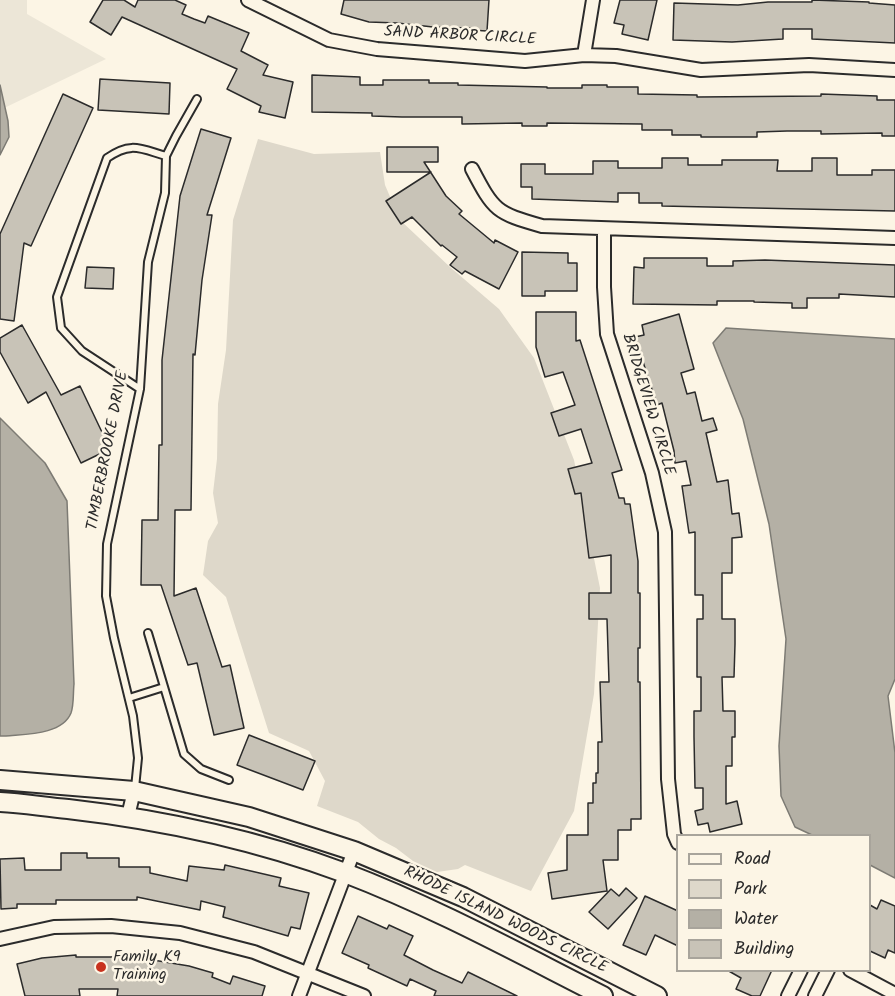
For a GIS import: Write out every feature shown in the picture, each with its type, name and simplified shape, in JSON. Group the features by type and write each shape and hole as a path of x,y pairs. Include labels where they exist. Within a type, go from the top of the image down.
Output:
{"street":[{"name":"SAND ARBOR CIRCLE","path":"248,0 329,40 377,49 525,61 584,54 616,56 701,70 809,65 895,70"},
{"path":"584,54 593,0"},
{"path":"472,169 488,200 507,216 542,226 604,230 895,238"},
{"name":"BRIDGEVIEW CIRCLE","path":"604,230 604,287 608,334 652,473 665,532 668,779 676,838"},
{"name":"RHODE ISLAND WOODS CIRCLE","path":"0,780 134,791 249,817 354,851 463,897 657,996"},
{"name":"TIMBERBROOKE DRIVE","path":"128,816 134,791"},
{"name":"RHODE ISLAND WOODS CIRCLE","path":"0,802 128,816 201,829 275,849 346,873 453,920 603,996"},
{"path":"299,996 354,851"},
{"path":"0,939 54,927 111,926 180,933 255,952 364,996"},
{"path":"788,996 800,972"},
{"path":"815,996 827,972"},
{"path":"854,972 895,994"}],"lane":[{"name":"TIMBERBROOKE DRIVE","path":"134,791 138,758 133,716 106,596 107,544 140,389 148,262 165,193 166,156 197,99"},
{"path":"140,389 82,351 61,328 57,297 107,158 120,149 135,147 166,156"},
{"path":"148,633 184,754 201,769 230,780"},
{"path":"129,698 164,687"}],"shaded area":[{"path":"0,0 27,0 27,14 106,59 0,110"}],"green space":[{"path":"258,139 314,154 380,152 385,185 400,220 499,309 534,358 574,460 600,588 594,694 574,811 531,891 465,865 458,869 437,872 413,861 358,822 317,806 325,781 309,751 269,733 226,597 203,575 208,541 218,523 213,493 217,459 218,404 226,350 233,220"}],"water":[{"path":"0,85 9,137 0,155"},
{"path":"726,328 895,339 895,679 888,696 895,753 895,878 871,866 871,834 810,834 795,827 781,796 779,746 786,639 769,524 743,419 713,343"},
{"path":"0,418 45,463 67,501 74,684 71,713 60,726 33,734 6,736 0,736"}],"building":[{"path":"103,0 124,0 135,7 138,0 175,0 186,5 182,14 205,23 208,16 249,33 241,51 268,65 263,75 293,82 285,118 259,112 261,106 227,89 237,69 122,17 111,35 90,22"},
{"path":"344,0 489,0 487,31 369,22 341,14"},
{"path":"620,0 657,0 648,40 622,34 624,25 614,23"},
{"path":"812,0 895,5 895,43 812,39 812,29 783,29 783,39 732,42 673,40 674,3 738,5 812,2"},
{"path":"312,75 360,77 360,85 383,85 383,80 429,80 429,83 458,83 458,85 547,88 607,85 607,87 638,87 638,94 697,95 697,97 821,96 821,94 877,96 877,100 895,100 895,136 882,136 882,133 821,134 821,131 787,131 757,132 757,137 701,137 701,135 672,135 672,130 642,130 642,124 547,123 547,126 522,126 522,123 462,124 462,117 372,116 372,113 312,112"},
{"path":"100,79 170,83 169,114 98,110"},
{"path":"63,94 93,108 31,246 24,243 14,321 0,319 0,234"},
{"path":"201,129 231,138 207,215 212,215 202,280 195,355 193,354 191,510 175,510 174,596 196,588 222,667 230,665 244,728 214,735 197,663 188,665 161,585 141,585 142,520 158,520 159,445 162,445 162,360 180,196"},
{"path":"387,147 438,147 438,162 424,162 430,172 387,172"},
{"path":"662,158 688,158 688,165 722,165 722,160 778,160 777,171 812,171 812,158 837,158 837,175 872,175 872,170 895,170 895,211 662,206 662,203 639,203 639,193 618,193 618,202 532,199 532,187 521,187 521,164 545,164 545,174 593,174 593,161 618,161 618,168 662,168"},
{"path":"431,172 446,196 462,211 459,214 494,243 495,240 518,252 499,289 465,271 462,274 450,265 457,257 441,246 412,217 401,224 386,201"},
{"path":"522,252 568,253 568,263 577,263 577,291 545,291 545,296 522,296"},
{"path":"644,258 707,258 707,266 733,266 733,261 765,260 895,265 895,297 839,294 839,298 807,298 807,308 792,308 792,303 754,301 717,301 717,305 633,304 634,267 644,268"},
{"path":"87,267 114,268 113,289 85,288"},
{"path":"536,312 576,312 576,341 580,340 622,470 612,473 619,498 624,498 625,504 630,504 638,561 638,593 640,593 638,682 640,682 641,819 631,819 631,830 618,830 618,860 603,860 607,891 552,899 548,873 567,870 567,835 588,835 588,803 593,803 593,783 596,783 596,773 598,773 598,742 602,742 600,682 609,682 607,619 589,619 589,593 611,593 611,555 589,558 581,493 575,494 568,469 592,463 581,429 559,436 551,413 575,405 563,372 545,377 536,347"},
{"path":"679,314 694,369 681,373 687,394 695,392 702,421 713,418 717,430 706,433 717,482 728,480 732,514 739,513 742,537 732,538 732,573 722,573 722,619 735,619 735,644 734,677 722,677 723,711 735,711 732,766 726,766 726,804 737,801 742,824 710,832 708,823 698,825 695,811 703,809 703,788 695,788 694,711 701,711 701,677 697,677 697,619 703,619 703,595 695,595 695,532 689,533 682,486 691,485 686,461 675,463 662,403 657,405 635,337 644,335 642,325"},
{"path":"22,325 61,395 80,386 110,449 81,463 46,392 28,403 0,352 0,338"},
{"path":"249,735 315,761 303,790 237,765"},
{"path":"61,853 87,853 87,858 119,858 119,867 150,867 150,873 187,881 189,866 224,870 225,865 281,878 279,886 309,893 300,929 291,927 288,936 223,917 225,907 201,901 200,910 137,897 137,900 56,900 56,904 17,904 17,908 1,909 0,859 24,858 25,870 61,870"},
{"path":"626,888 637,898 608,929 589,912 611,889 619,896"},
{"path":"645,896 676,910 676,945 655,935 646,955 623,945"},
{"path":"881,900 895,906 895,953 888,950 885,958 871,951 871,906 877,909"},
{"path":"358,916 387,929 389,925 413,936 404,955 433,970 462,983 468,972 517,996 434,996 436,991 410,979 407,986 368,968 369,965 342,953"},
{"path":"130,954 147,956 147,959 189,966 213,973 212,977 230,984 233,976 265,986 262,996 117,996 118,989 79,989 80,996 25,996 17,964 42,958 76,955 76,957 130,957"},
{"path":"730,972 771,972 760,996 752,996 736,989 741,978"}],"place":[{"name":"Family K9 Training","path":"101,967"}]}
